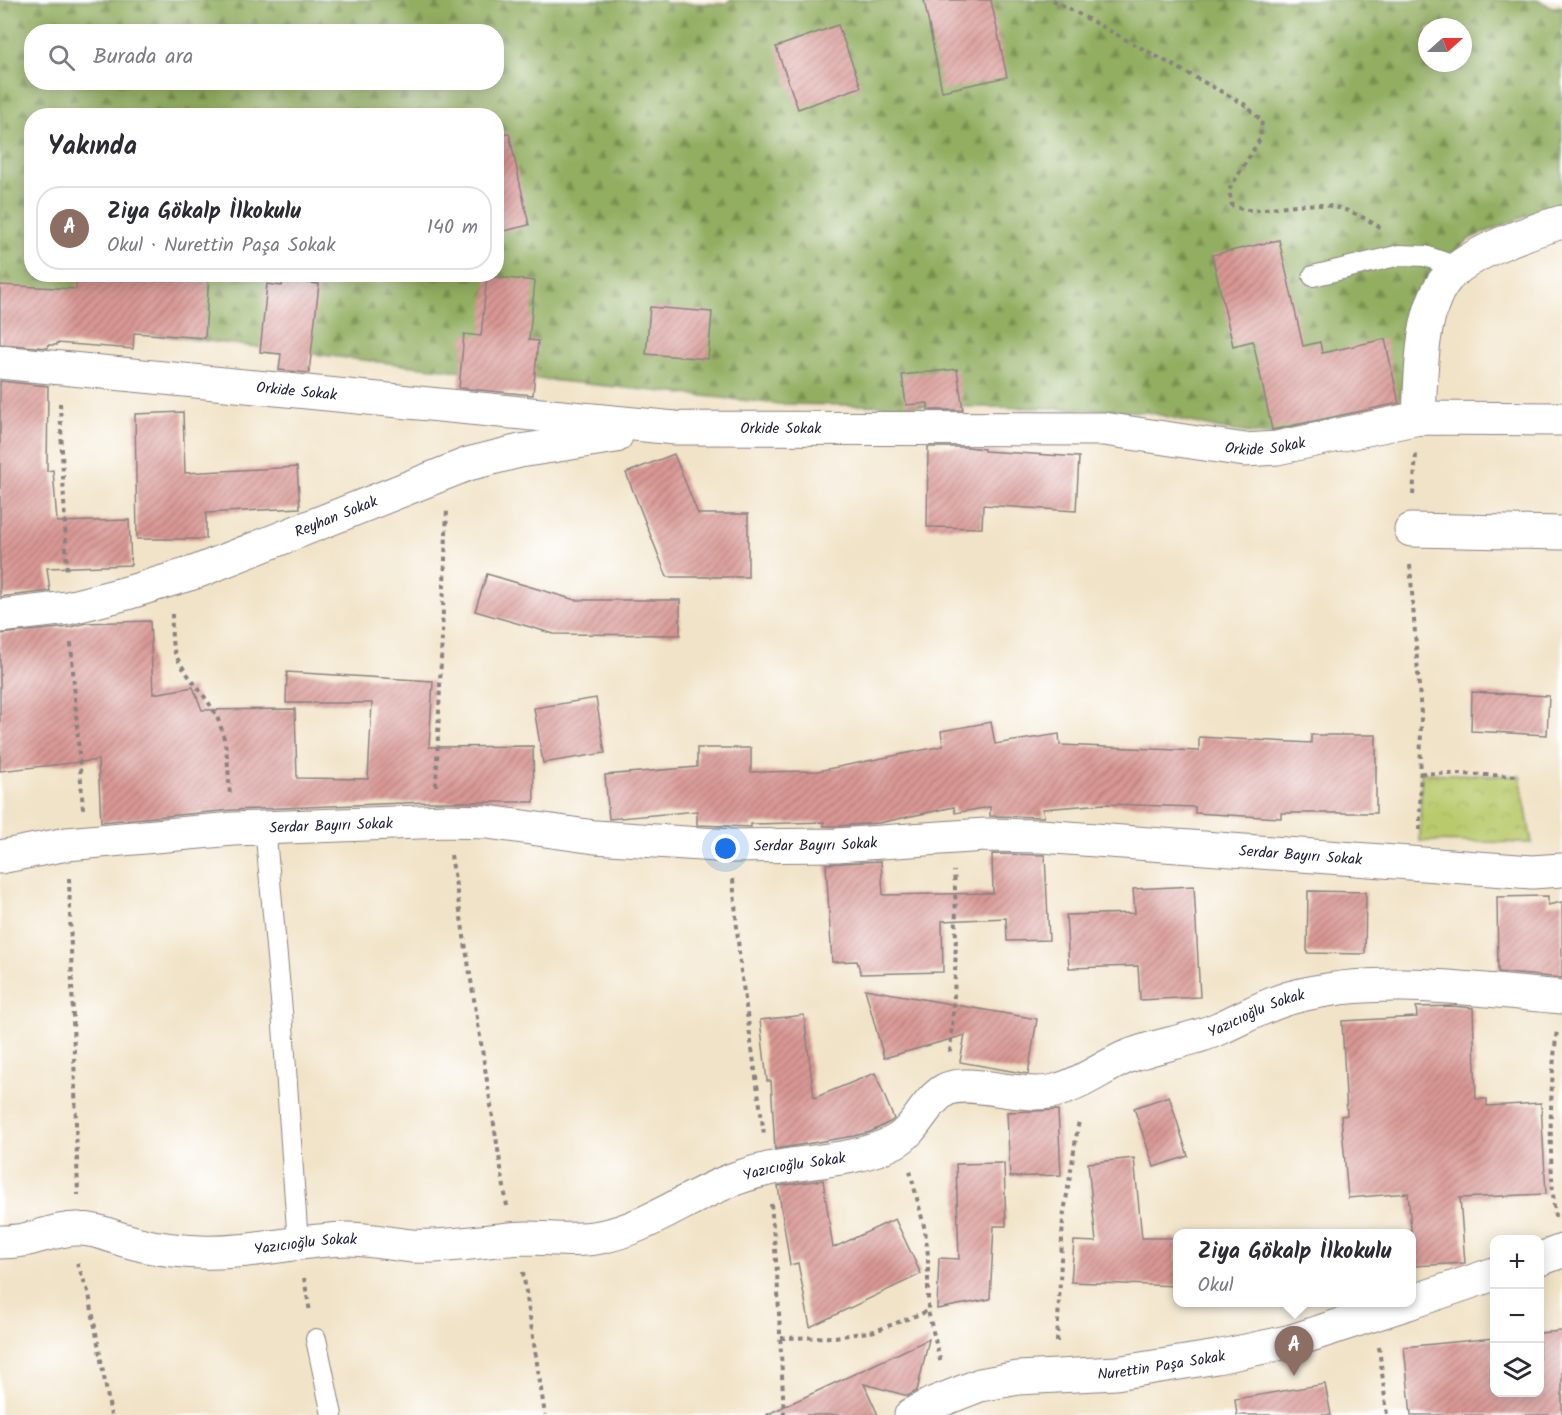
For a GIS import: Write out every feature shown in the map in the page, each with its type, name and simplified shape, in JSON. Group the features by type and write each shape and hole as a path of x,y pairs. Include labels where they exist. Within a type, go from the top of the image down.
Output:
{"street":[{"path":"1419,418 1422,356 1430,309 1446,279 1496,247 1533,230 1562,222"},
{"name":"Orkide Sokak","path":"0,362 675,428 1104,429 1227,448 1260,450 1419,418 1562,419"},
{"name":"Reyhan Sokak","path":"0,616 68,608 128,593 178,577 290,536 468,464 562,443 675,428"},
{"path":"1411,530 1562,533"},
{"name":"Serdar Bayırı Sokak","path":"0,857 77,844 249,828 440,821 487,822 595,837 731,846 837,845 986,835 1041,836 1532,872 1562,870"},
{"name":"Yazıcıoğlu Sokak","path":"0,1242 83,1229 132,1243 195,1252 229,1252 346,1239 412,1246 516,1239 598,1238 657,1218 739,1177 767,1168 855,1155 879,1149 900,1139 935,1099 947,1089 963,1085 1044,1094 1062,1090 1136,1053 1188,1040 1219,1028 1261,1007 1290,997 1366,985 1421,986 1562,997"},
{"name":"Nurettin Paşa Sokak","path":"1416,1300 1490,1275"},
{"name":"Nurettin Paşa Sokak","path":"911,1415 949,1397 989,1383 1055,1375 1116,1373 1217,1357 1292,1341 1396,1307"}],"lane":[{"path":"1313,276 1400,255 1425,256 1460,268"},
{"path":"249,828 282,1011 298,1244"},
{"path":"315,1339 332,1415"}],"path":[{"path":"1053,0 1244,104 1262,122 1260,139 1229,190 1232,206 1245,211 1289,205 1337,206 1363,216 1425,256"},
{"path":"59,368 77,844 83,1229 75,1258 88,1294 111,1415"},
{"path":"1419,418 1409,560 1421,714 1420,863"},
{"path":"449,472 440,821 516,1239 545,1415"},
{"path":"178,577 171,615 173,647 180,665 199,687 216,715 226,742 249,828"},
{"path":"1421,773 1520,776"},
{"path":"947,1089 956,983 956,899 951,837"},
{"path":"731,846 740,964 760,1099 777,1272 784,1415"},
{"path":"1553,1254 1552,1067 1562,997"},
{"path":"1055,1375 1063,1219 1085,1078"},
{"path":"900,1139 918,1197 925,1230 928,1255 928,1311 949,1397"},
{"path":"298,1244 315,1339"},
{"path":"781,1338 835,1337 875,1331 928,1311"},
{"path":"1376,1314 1387,1415"}],"green space":[{"path":"0,0 662,0 666,3 725,4 730,0 1537,0 1552,7 1562,6 1562,202 1471,238 1429,273 1407,349 1400,408 1274,436 1221,429 1147,412 1048,408 779,404 413,366 100,328 0,329"},
{"path":"1421,773 1520,776 1532,843 1420,841"}],"building":[{"path":"924,0 991,0 1007,77 942,91"},
{"path":"838,25 861,87 798,109 776,47"},
{"path":"504,133 509,133 529,225 504,231"},
{"path":"1279,240 1303,346 1320,342 1322,353 1385,339 1399,403 1272,430 1253,341 1233,346 1212,255"},
{"path":"504,278 535,281 529,340 538,341 533,395 459,388 464,334 481,336 486,282 504,282"},
{"path":"76,282 208,282 205,338 134,333 133,349 57,343 57,345 48,345 48,348 0,344 0,285 76,289"},
{"path":"283,282 319,284 309,373 279,370 281,354 260,352 267,284 282,286"},
{"path":"650,307 712,312 708,359 646,354"},
{"path":"957,369 963,410 928,410 928,403 906,405 902,375"},
{"path":"0,381 48,386 47,471 53,470 57,522 129,520 131,565 47,568 50,591 0,597"},
{"path":"183,412 185,473 297,467 300,508 206,513 206,539 137,539 135,414"},
{"path":"928,447 967,447 984,449 984,451 1079,457 1076,511 983,505 982,528 927,527"},
{"path":"674,454 698,514 748,514 748,577 667,577 626,473"},
{"path":"487,574 575,600 680,600 680,635 554,634 475,611"},
{"path":"150,621 153,694 193,687 202,710 295,709 297,778 368,779 372,703 286,703 287,672 433,681 429,747 533,746 534,802 427,802 232,810 101,822 98,760 0,771 0,634 70,627 86,623"},
{"path":"1472,692 1549,696 1547,735 1471,731"},
{"path":"596,698 605,753 543,763 534,708"},
{"path":"991,722 995,744 1059,734 1060,745 1199,751 1199,737 1311,743 1311,735 1376,735 1376,813 1281,813 1281,818 1195,813 1195,807 1104,804 1043,809 1044,817 990,816 990,807 955,813 954,807 879,823 836,826 824,826 824,822 751,824 751,827 697,825 697,811 609,819 605,775 697,767 697,748 751,748 751,772 818,771 943,746 941,731"},
{"path":"992,854 1045,855 1049,940 1007,941 1006,918 942,921 943,972 861,974 857,961 832,962 826,864 881,861 883,895 993,893"},
{"path":"1194,886 1200,997 1140,1000 1138,966 1069,968 1066,915 1135,913 1133,889"},
{"path":"1308,891 1366,892 1365,954 1307,953"},
{"path":"1548,896 1548,905 1562,902 1562,978 1498,972 1497,897"},
{"path":"865,989 1037,1019 1028,1074 960,1062 965,1035 884,1058"},
{"path":"1416,1007 1473,1008 1476,1099 1487,1099 1487,1106 1541,1103 1546,1194 1460,1198 1465,1263 1416,1266 1416,1229 1411,1229 1408,1193 1348,1198 1341,1116 1347,1115 1342,1021 1417,1017"},
{"path":"804,1015 814,1098 875,1073 894,1119 870,1132 775,1149 771,1081 767,1081 760,1020"},
{"path":"1169,1096 1188,1156 1154,1167 1134,1108"},
{"path":"1058,1110 1061,1175 1010,1177 1007,1112"},
{"path":"1134,1158 1142,1238 1173,1238 1173,1286 1071,1282 1074,1241 1096,1242 1088,1163"},
{"path":"1004,1163 1006,1226 994,1226 990,1299 937,1309 939,1258 959,1259 956,1164"},
{"path":"823,1180 833,1248 895,1219 921,1274 810,1327 798,1263 790,1265 778,1186"},
{"path":"1562,1331 1562,1415 1411,1415 1404,1347 1490,1338 1490,1397 1544,1397 1544,1333"},
{"path":"929,1339 917,1391 908,1396 864,1384 878,1415 766,1415"},
{"path":"1325,1384 1331,1415 1237,1415 1235,1399"}],"place":[{"name":"Ziya Gökalp İlkokulu","path":"1294,1376"}]}
